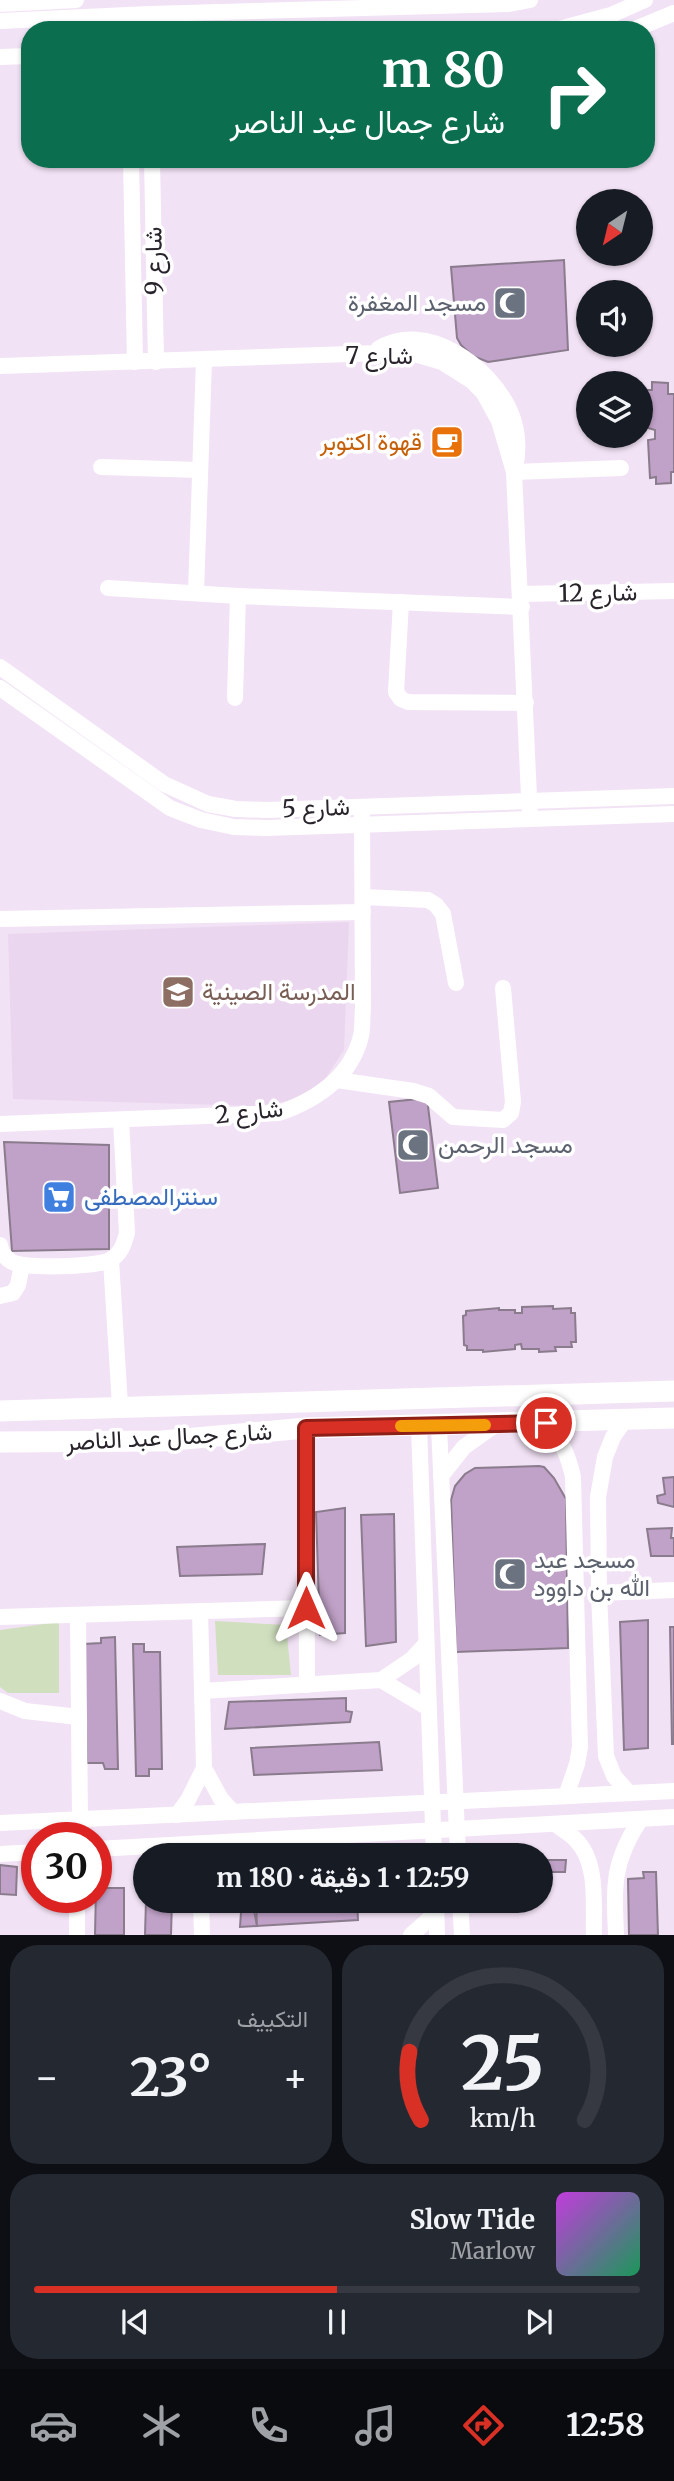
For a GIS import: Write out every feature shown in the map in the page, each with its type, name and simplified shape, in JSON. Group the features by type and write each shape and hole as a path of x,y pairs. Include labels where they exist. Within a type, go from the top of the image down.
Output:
{"main road":[{"name":"شارع جمال عبد الناصر","path":"0,1411 674,1391"},
{"path":"159,1406 151,1414 149,1425 153,1435 162,1441"},
{"path":"77,1443 86,1440 93,1432 95,1423 92,1414 85,1407"},
{"name":"شارع جمال عبد الناصر","path":"0,1442 162,1441 306,1428 495,1425 674,1418"}],"street":[{"path":"0,4 76,0"},
{"path":"158,21 311,4 509,4 530,0"},
{"path":"589,21 611,15 645,0"},
{"path":"655,21 674,13"},
{"path":"0,21 21,21"},
{"path":"0,58 21,57"},
{"name":"شارع 9","path":"131,168 135,362"},
{"name":"شارع 9","path":"152,168 156,362"},
{"path":"368,354 387,343 404,339 441,345 468,361 491,382 509,409 517,438 518,452 514,472 621,468"},
{"name":"شارع 7","path":"0,366 408,352 442,362 471,381 483,392 495,413 514,472 530,818"},
{"path":"196,593 204,360"},
{"path":"101,467 200,470"},
{"name":"شارع 12","path":"108,588 401,602 522,600 674,592"},
{"path":"235,698 238,596"},
{"path":"401,602 396,692 401,699 408,702 526,704"},
{"name":"شارع 5","path":"0,667 164,784 208,804 236,809 362,807 674,796"},
{"name":"شارع 5","path":"0,688 170,808 201,820 245,827 674,814"},
{"name":"شارع 2","path":"0,1124 279,1113 300,1105 337,1080 350,1062 360,1037 363,1008 362,807"},
{"path":"0,919 363,905 428,900 443,914 456,983"},
{"path":"337,1080 414,1091 429,1096 453,1117 503,1120 511,1113 513,1102 503,988"},
{"path":"0,1245 1,1252 10,1261 22,1265 96,1264 110,1260 122,1248 127,1233 121,1120"},
{"path":"110,1260 121,1406"},
{"path":"0,1296 13,1293 18,1285 22,1265"},
{"path":"625,1420 609,1447 600,1477 599,1593 606,1756 614,1776 629,1793"},
{"path":"546,1423 569,1457 573,1477 580,1747 566,1796"},
{"path":"441,1476 464,1447 495,1425"},
{"path":"429,1426 441,1476 458,1843"},
{"path":"429,1426 425,1645 434,1843"},
{"path":"306,1428 307,1685"},
{"path":"573,1477 600,1477"},
{"path":"599,1593 674,1590"},
{"path":"0,1617 306,1608"},
{"path":"200,1611 204,1768 221,1798 233,1812"},
{"path":"78,1615 80,1820"},
{"path":"202,1691 381,1680 412,1660 425,1645"},
{"path":"381,1680 428,1708"},
{"path":"0,1701 25,1711 79,1717"},
{"path":"177,1815 204,1768"},
{"path":"0,1823 674,1791"},
{"path":"290,1843 433,1831 674,1818"},
{"path":"616,1935 616,1872 628,1839 640,1820"},
{"path":"558,1825 577,1840 589,1862 593,1886 594,1935"},
{"path":"112,1849 133,1849"},
{"path":"0,1854 21,1853"},
{"path":"77,1913 77,1935"},
{"path":"201,1913 202,1935"},
{"path":"411,1935 431,1913"},
{"path":"436,1913 437,1935"},
{"path":"461,1913 462,1935"}],"shaded area":[{"name":"المدرسة الصينية","path":"349,922 344,1050 325,1079 311,1092 293,1100 257,1106 13,1099 8,934"}],"green space":[{"path":"215,1621 286,1625 291,1675 218,1675"},
{"path":"59,1622 59,1693 8,1693 0,1687 0,1630"}],"building":[{"name":"مسجد المغفرة","path":"564,260 568,350 488,362 473,356 461,345 457,338 451,267"},
{"path":"653,382 668,383 668,394 674,394 674,472 671,472 671,483 656,484 656,477 650,478 648,448 653,448"},
{"name":"مسجد الرحمن","path":"427,1098 438,1188 400,1193 389,1102"},
{"name":"سنترالمصطفى","path":"4,1142 109,1145 109,1249 12,1251"},
{"path":"553,1306 553,1309 571,1308 571,1313 575,1313 576,1342 571,1342 572,1347 555,1347 556,1351 539,1352 539,1349 522,1349 521,1344 515,1345 515,1349 483,1352 467,1350 464,1345 463,1316 466,1311 499,1308 522,1313 522,1307"},
{"name":"مسجد عبد الله بن داوود","path":"544,1467 554,1478 566,1499 568,1648 456,1652 451,1500 455,1486 465,1474 475,1468"},
{"path":"674,1477 674,1507 658,1503 657,1496 665,1494 663,1478"},
{"path":"345,1508 345,1633 320,1635 316,1512"},
{"path":"394,1514 396,1642 366,1646 361,1515"},
{"path":"672,1528 674,1556 651,1556 647,1529"},
{"path":"265,1544 262,1574 180,1576 177,1547"},
{"path":"648,1620 648,1748 624,1750 620,1622"},
{"path":"670,1627 674,1627 674,1744 672,1744"},
{"path":"115,1637 118,1769 105,1769 103,1763 87,1763 84,1644 101,1643 101,1638"},
{"path":"133,1644 144,1644 144,1652 160,1652 162,1769 149,1769 149,1776 136,1776"},
{"path":"346,1698 346,1711 352,1712 350,1722 225,1729 229,1702"},
{"path":"379,1742 382,1770 254,1775 251,1748"},
{"path":"553,1860 566,1860 565,1872 553,1872"},
{"path":"0,1865 17,1867 16,1895 0,1894"},
{"path":"643,1872 656,1872 658,1935 629,1935 628,1879 644,1878"},
{"path":"112,1888 124,1888 124,1935 95,1935 95,1913 112,1913"},
{"path":"146,1913 172,1913 171,1935 145,1935"},
{"path":"241,1913 254,1913 257,1926 240,1927"},
{"path":"256,1913 358,1913 358,1920 257,1926"}],"slow traffic":[{"path":"401,1426 485,1425"}],"place":[{"name":"مسجد المغفرة","path":"510,303"},
{"name":"قهوة اكتوبر","path":"447,442"},
{"name":"المدرسة الصينية","path":"178,992"},
{"name":"مسجد الرحمن","path":"413,1145"},
{"name":"سنترالمصطفى","path":"59,1197"},
{"name":"مسجد عبد الله بن داوود","path":"510,1574"}],"route":[{"path":"306,1608 306,1428 546,1423"}]}
